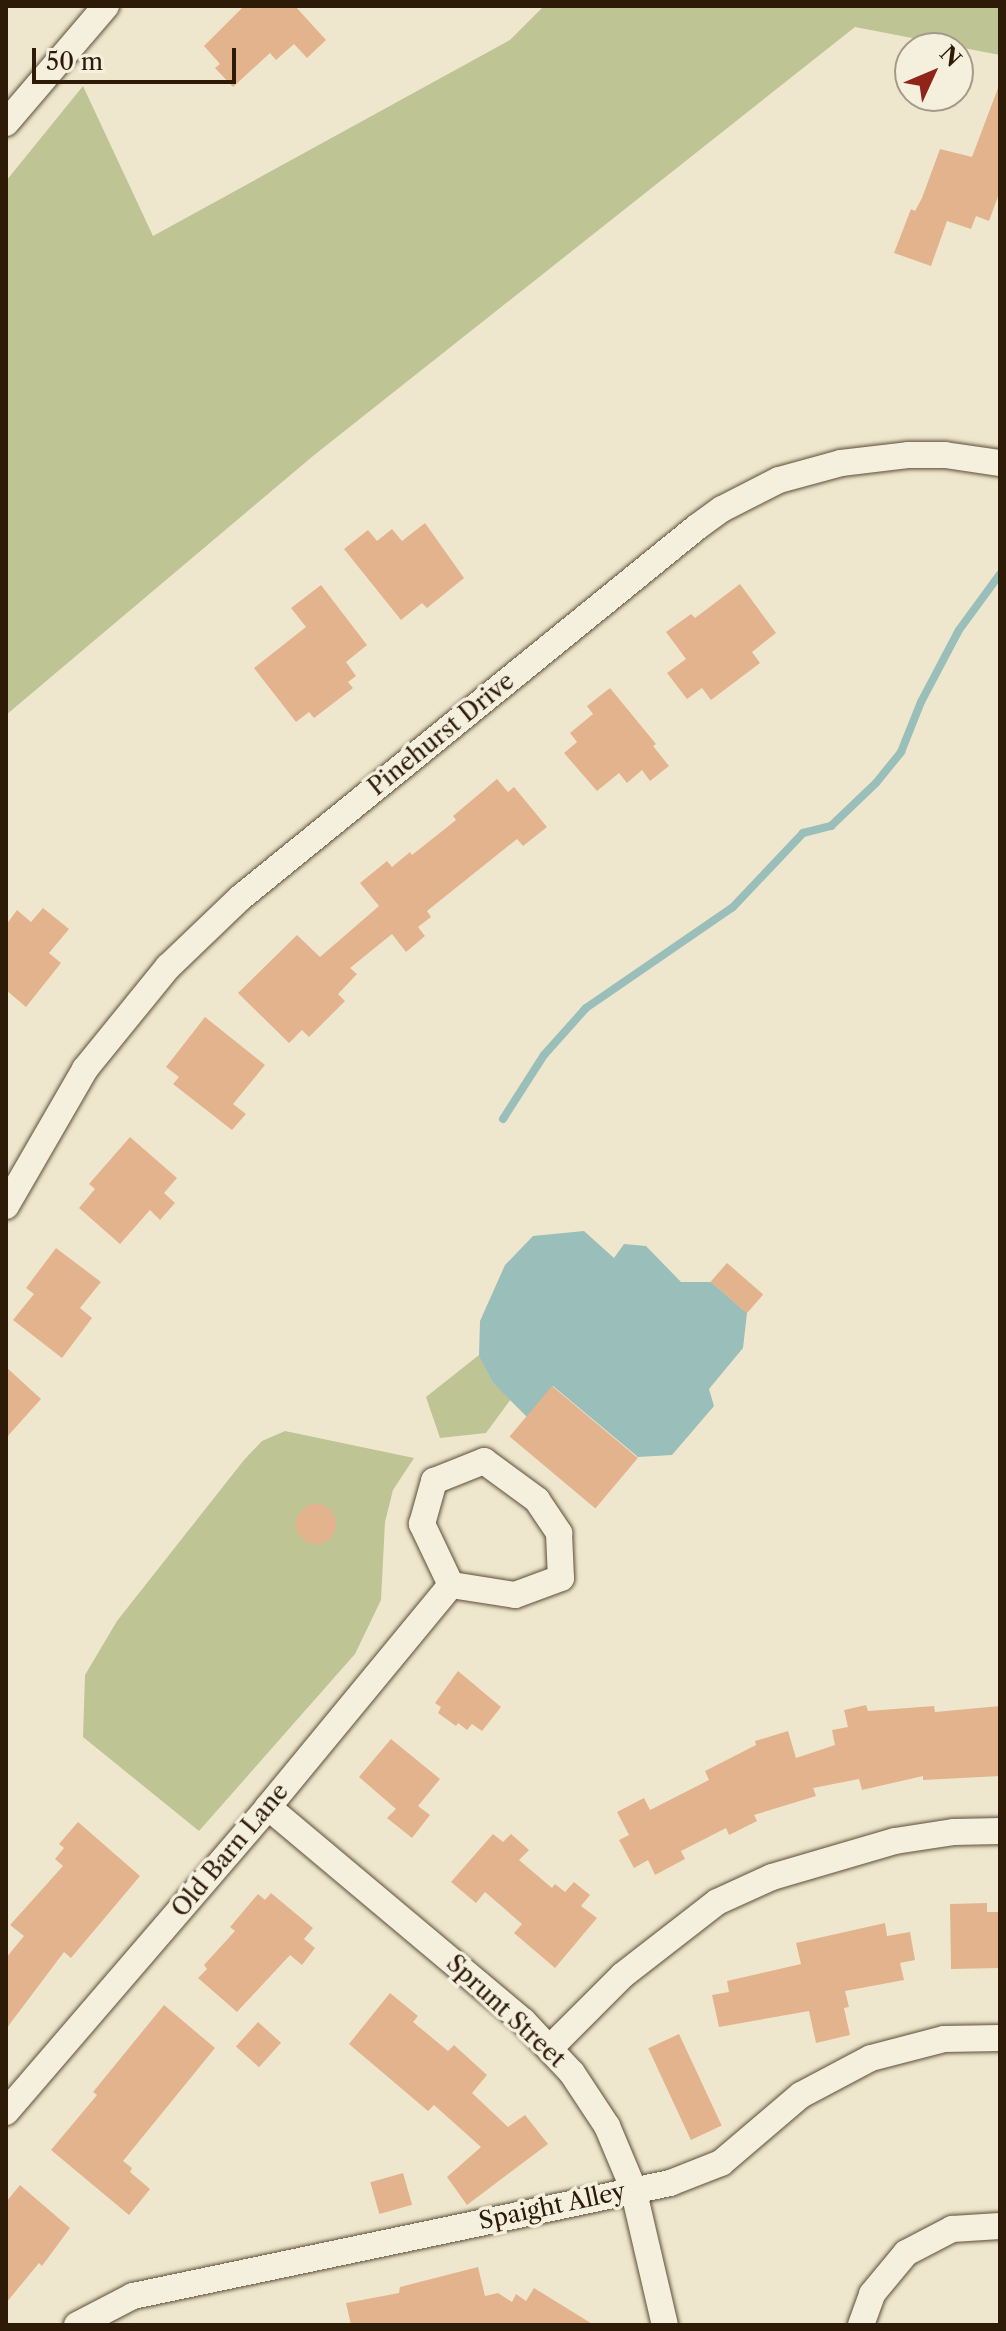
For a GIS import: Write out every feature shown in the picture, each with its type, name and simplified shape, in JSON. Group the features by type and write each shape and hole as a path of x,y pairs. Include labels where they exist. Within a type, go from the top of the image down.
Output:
{"street":[{"path":"6,123 106,6"},
{"name":"Pinehurst Drive","path":"6,1206 85,1069 168,967 240,898 697,527 722,509 779,480 841,463 908,455 1000,463"},
{"path":"484,1461 537,1500 552,1522 559,1533 561,1578 515,1595 451,1585 422,1524 434,1481 484,1461"},
{"name":"Old Barn Lane","path":"6,2112 15,2083 268,1807 451,1585"},
{"name":"Sprunt Street","path":"268,1807 463,1969 550,2048 593,2101 633,2188 665,2325"},
{"path":"550,2048 623,1975 717,1902 772,1877 895,1841 954,1832 1000,1831"},
{"name":"Spaight Alley","path":"77,2325 133,2296 633,2188 670,2183 721,2163 801,2095 871,2058 944,2039 1000,2038"},
{"path":"861,2325 877,2286 906,2253 952,2229 1000,2226"}],"green space":[{"path":"544,6 1000,6 1000,55 974,50 974,32 894,32 894,35 855,27 313,456 6,715 6,181 83,86 153,236 510,40"},
{"path":"479,1355 493,1383 511,1399 486,1433 440,1438 426,1397"},
{"path":"285,1431 414,1458 393,1490 385,1522 381,1600 355,1654 199,1831 83,1737 85,1675 117,1621 244,1460 262,1441"}],"water":[{"path":"584,1231 614,1258 624,1244 646,1246 681,1282 711,1282 747,1313 743,1348 709,1389 714,1406 672,1455 638,1457 553,1386 527,1417 493,1383 479,1356 480,1321 505,1265 533,1236"}],"building":[{"path":"244,6 295,6 326,40 307,58 294,44 276,60 270,53 233,87 215,68 220,64 204,46"},
{"path":"998,88 1000,191 989,221 976,216 971,229 947,221 931,266 894,253 911,209 915,211 922,198 940,149 972,157"},
{"path":"425,523 464,578 427,608 422,603 401,620 344,549 368,530 377,541 392,529 402,541"},
{"path":"740,584 776,633 752,652 760,663 711,700 702,688 687,699 667,673 686,659 666,632 691,614 695,618"},
{"path":"321,585 367,645 346,662 356,676 348,682 353,688 314,718 309,712 296,722 254,668 306,627 291,608"},
{"path":"610,688 656,744 653,746 669,766 650,781 642,770 627,783 619,773 597,791 564,753 577,742 570,733 593,714 587,706"},
{"path":"497,779 508,792 514,787 547,827 523,846 517,839 427,911 431,917 418,927 425,936 406,952 392,934 350,968 357,974 338,994 345,1001 309,1037 302,1030 289,1043 238,993 297,935 320,957 379,906 360,883 387,861 392,867 410,852 412,855 456,820 453,816"},
{"path":"43,908 69,929 49,953 61,963 26,1007 6,990 6,925 17,910 31,922"},
{"path":"205,1017 265,1065 233,1104 246,1114 232,1130 173,1084 179,1077 166,1067"},
{"path":"130,1137 177,1178 164,1193 175,1203 160,1220 150,1210 120,1244 79,1208 95,1189 89,1184"},
{"path":"56,1248 101,1282 80,1308 92,1318 62,1358 13,1320 34,1294 26,1288"},
{"path":"727,1263 763,1294 747,1313 711,1282"},
{"path":"6,1367 41,1399 6,1438"},
{"path":"552,1386 638,1458 595,1509 510,1437"},
{"path":"316,1504 330,1510 336,1524 330,1538 316,1544 302,1538 296,1524 302,1510"},
{"path":"458,1671 501,1707 482,1731 472,1724 467,1730 458,1723 456,1726 438,1713 441,1707 435,1703"},
{"path":"866,1705 868,1711 934,1706 935,1712 1000,1706 1000,1776 923,1780 923,1776 862,1790 859,1779 813,1788 816,1796 754,1815 757,1821 729,1835 726,1828 681,1851 685,1859 655,1875 648,1860 634,1868 619,1840 629,1835 617,1812 644,1798 650,1810 709,1780 705,1771 756,1745 755,1741 788,1731 796,1758 835,1745 832,1730 848,1727 844,1710"},
{"path":"391,1739 440,1779 418,1806 430,1815 412,1838 387,1818 396,1809 359,1777"},
{"path":"78,1822 140,1876 71,1958 64,1952 6,2029 6,1958 24,1936 10,1925 63,1866 55,1859 64,1848 59,1844"},
{"path":"493,1834 503,1842 511,1834 529,1850 519,1860 552,1888 555,1884 565,1892 574,1882 590,1895 581,1906 597,1918 555,1968 514,1933 522,1924 485,1892 476,1903 451,1882"},
{"path":"271,1893 313,1928 304,1939 315,1948 302,1965 290,1955 237,2012 198,1978 207,1969 204,1965 235,1931 230,1927 258,1894 265,1900"},
{"path":"987,1903 987,1912 1000,1912 1000,1968 951,1969 950,1904"},
{"path":"885,1923 887,1936 910,1932 915,1960 900,1963 904,1980 845,1991 849,2007 844,2008 850,2035 816,2043 809,2011 719,2027 712,1995 729,1992 727,1981 801,1964 796,1943"},
{"path":"390,1993 418,2016 413,2022 448,2051 454,2045 487,2075 472,2093 508,2127 525,2115 548,2144 467,2205 447,2177 481,2147 434,2105 428,2111 349,2044"},
{"path":"164,2005 215,2048 123,2161 132,2168 130,2172 150,2189 129,2215 51,2150 97,2095 93,2092"},
{"path":"258,2022 281,2043 259,2067 236,2047"},
{"path":"679,2034 722,2126 691,2140 648,2048"},
{"path":"403,2173 412,2205 379,2214 370,2182"},
{"path":"20,2185 70,2228 42,2266 39,2263 6,2303 6,2202"},
{"path":"478,2267 485,2296 498,2293 512,2302 516,2294 526,2301 534,2288 594,2325 351,2325 346,2303 399,2293 400,2287"}],"waterway":[{"path":"503,1119 544,1055 586,1008 733,907 803,833 831,826 876,783 901,752 921,702 959,630 1000,574"}]}
